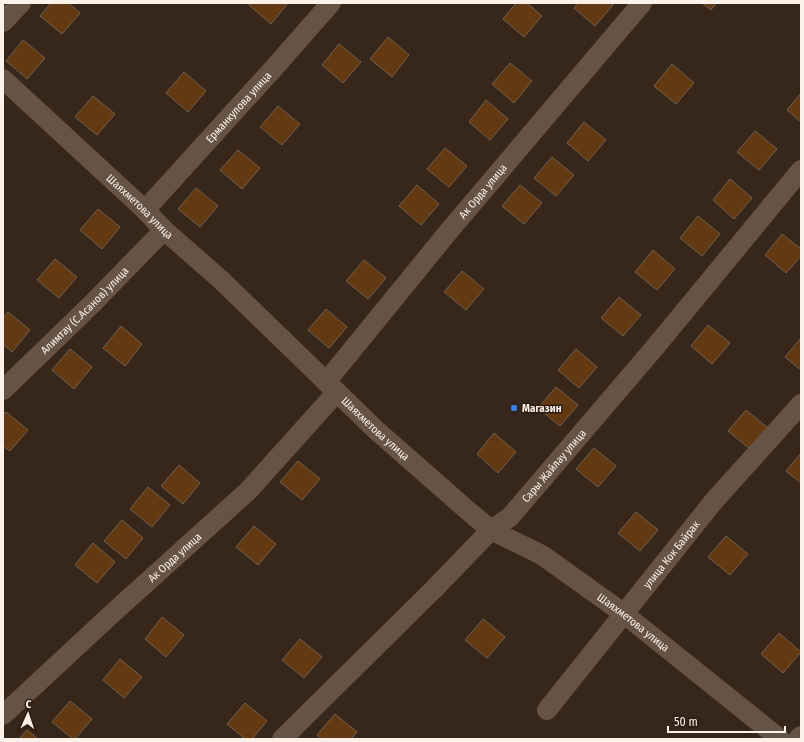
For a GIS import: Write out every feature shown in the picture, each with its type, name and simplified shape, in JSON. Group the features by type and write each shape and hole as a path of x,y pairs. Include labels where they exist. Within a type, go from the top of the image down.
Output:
{"street":[{"path":"3,22 21,3"},
{"name":"Ерманкулова улица","path":"145,210 273,69 330,3"},
{"name":"Ак Орда улица","path":"3,715 248,491 332,387 449,231 642,3"},
{"name":"Шаяхметова улица","path":"3,79 145,210 164,230 220,279 376,430 466,509 491,530 542,555 623,613 780,739"},
{"name":"Сары Жайлау улица","path":"282,739 428,595 491,530 510,517 656,346 801,170"},
{"name":"Алимтау (С.Асанов) улица","path":"3,390 93,303 164,230"},
{"name":"улица Кок Байрак","path":"547,710 713,502 801,404"},
{"path":"798,739 801,736"}],"building":[{"path":"51,3 68,3 80,13 62,34 40,16"},
{"path":"251,3 288,3 271,24 249,5"},
{"path":"516,3 527,3 542,16 524,37 503,19"},
{"path":"578,3 611,3 613,5 595,26 574,8"},
{"path":"702,3 716,3 711,10"},
{"path":"388,37 409,55 392,77 370,59"},
{"path":"23,40 45,58 27,79 6,61"},
{"path":"339,44 361,62 343,83 322,65"},
{"path":"510,63 532,81 514,103 492,84"},
{"path":"672,64 694,83 676,104 654,86"},
{"path":"184,72 206,91 188,112 166,93"},
{"path":"801,93 801,122 787,110"},
{"path":"93,96 115,114 97,135 75,117"},
{"path":"486,100 508,119 490,140 469,122"},
{"path":"278,106 300,124 282,145 260,127"},
{"path":"584,122 606,140 588,161 567,143"},
{"path":"755,131 777,149 759,170 737,152"},
{"path":"445,148 467,166 449,187 427,169"},
{"path":"238,150 260,168 242,189 220,170"},
{"path":"552,157 574,175 556,196 534,178"},
{"path":"730,179 752,198 734,219 713,200"},
{"path":"417,185 439,204 421,225 399,206"},
{"path":"520,185 542,203 524,224 502,206"},
{"path":"196,188 218,206 200,227 178,209"},
{"path":"98,209 120,227 102,249 80,230"},
{"path":"698,216 720,234 702,256 680,238"},
{"path":"782,234 801,249 801,256 786,273 765,255"},
{"path":"653,250 675,269 657,290 635,272"},
{"path":"55,259 77,277 59,298 37,280"},
{"path":"364,260 386,278 368,299 346,281"},
{"path":"462,271 484,289 466,310 444,292"},
{"path":"619,297 641,315 623,336 601,318"},
{"path":"326,309 347,327 329,348 308,330"},
{"path":"8,312 30,330 12,352 3,344 3,318"},
{"path":"708,325 730,343 712,364 691,346"},
{"path":"121,326 142,344 125,366 103,348"},
{"path":"801,338 801,370 785,357"},
{"path":"70,349 92,367 74,389 52,370"},
{"path":"576,349 597,367 579,388 558,370"},
{"path":"556,387 578,405 560,426 538,408"},
{"path":"746,410 768,428 750,449 728,431"},
{"path":"6,412 28,430 10,451 3,446 3,415"},
{"path":"494,433 516,452 498,473 477,454"},
{"path":"594,448 616,466 598,487 576,469"},
{"path":"801,453 801,483 786,471"},
{"path":"298,461 320,479 302,500 280,482"},
{"path":"179,465 200,483 183,504 161,486"},
{"path":"148,487 170,505 152,527 130,509"},
{"path":"636,512 658,530 640,551 618,533"},
{"path":"122,520 143,538 126,559 104,541"},
{"path":"254,526 276,544 258,565 236,547"},
{"path":"726,536 748,554 730,575 708,557"},
{"path":"93,543 115,562 97,583 75,565"},
{"path":"162,617 184,635 166,657 145,639"},
{"path":"483,619 505,637 487,658 465,640"},
{"path":"779,633 801,652 783,673 761,654"},
{"path":"300,639 322,657 304,678 282,660"},
{"path":"120,659 142,677 124,698 103,680"},
{"path":"70,701 92,719 75,739 52,722"},
{"path":"245,703 267,721 252,739 245,739 227,724"},
{"path":"335,714 357,732 351,739 322,739 317,735"},
{"path":"27,730 38,739 19,739"}],"place":[{"name":"Магазин","path":"514,408"}]}
